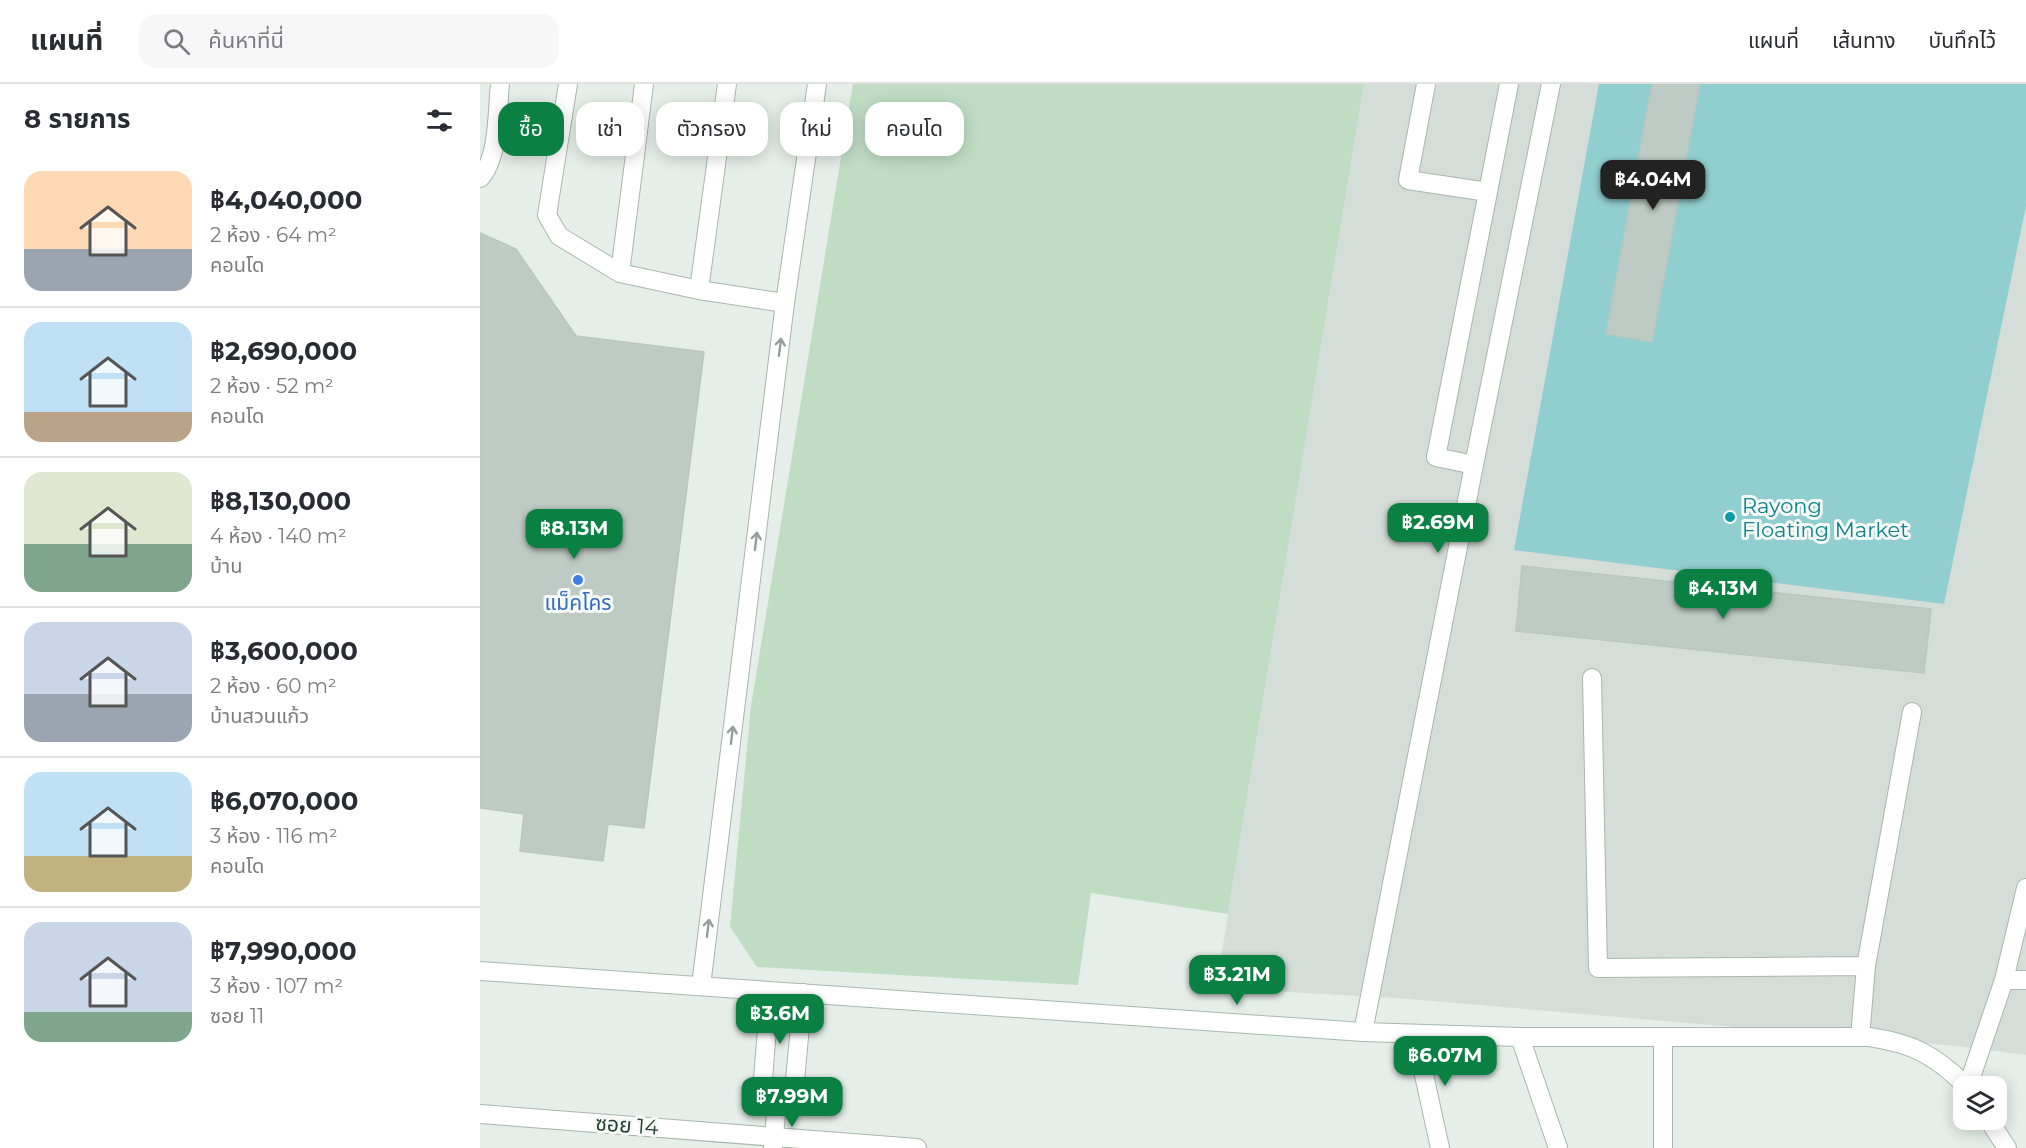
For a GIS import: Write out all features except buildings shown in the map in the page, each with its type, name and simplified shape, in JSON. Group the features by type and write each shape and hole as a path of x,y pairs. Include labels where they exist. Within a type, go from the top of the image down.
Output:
{"street":[{"path":"480,178 492,159 500,84"},
{"path":"568,84 548,214 559,236 620,273 699,290 785,303"},
{"path":"620,273 644,84"},
{"path":"699,290 727,84"},
{"path":"701,986 785,303 817,84"},
{"path":"1426,84 1408,180 1488,192"},
{"path":"1474,465 1436,457 1509,84"},
{"path":"1363,1032 1551,84"},
{"path":"1592,678 1598,968 1866,966"},
{"path":"1860,1037 1866,966 1912,712"},
{"path":"1970,1076 2004,980 2026,888"},
{"path":"480,971 1363,1032 1520,1037 1860,1037 1897,1041 1923,1052 1956,1076"},
{"path":"2004,980 2026,980"},
{"path":"770,992 763,1079 777,1104"},
{"path":"773,1142 777,1104 795,1081 803,993"},
{"path":"1415,1034 1440,1148"},
{"path":"1520,1037 1558,1148"},
{"path":"1663,1038 1663,1148"},
{"name":"ซอย 14","path":"480,1114 773,1142 917,1148"},
{"path":"1995,1130 2007,1148"}],"shaded area":[{"path":"1364,84 2026,84 2026,1055 1957,1046 1396,998 1216,988"}],"green space":[{"path":"853,84 1364,84 1228,914 1091,893 1078,985 757,967 730,927 751,706 841,156 853,156 853,102 850,102"}],"water":[{"path":"1599,84 2026,84 2026,206 1944,604 1514,550"}],"place":[{"name":"Rayong Floating Market","path":"1730,517"},
{"name":"แม็คโคร","path":"578,580"}]}
